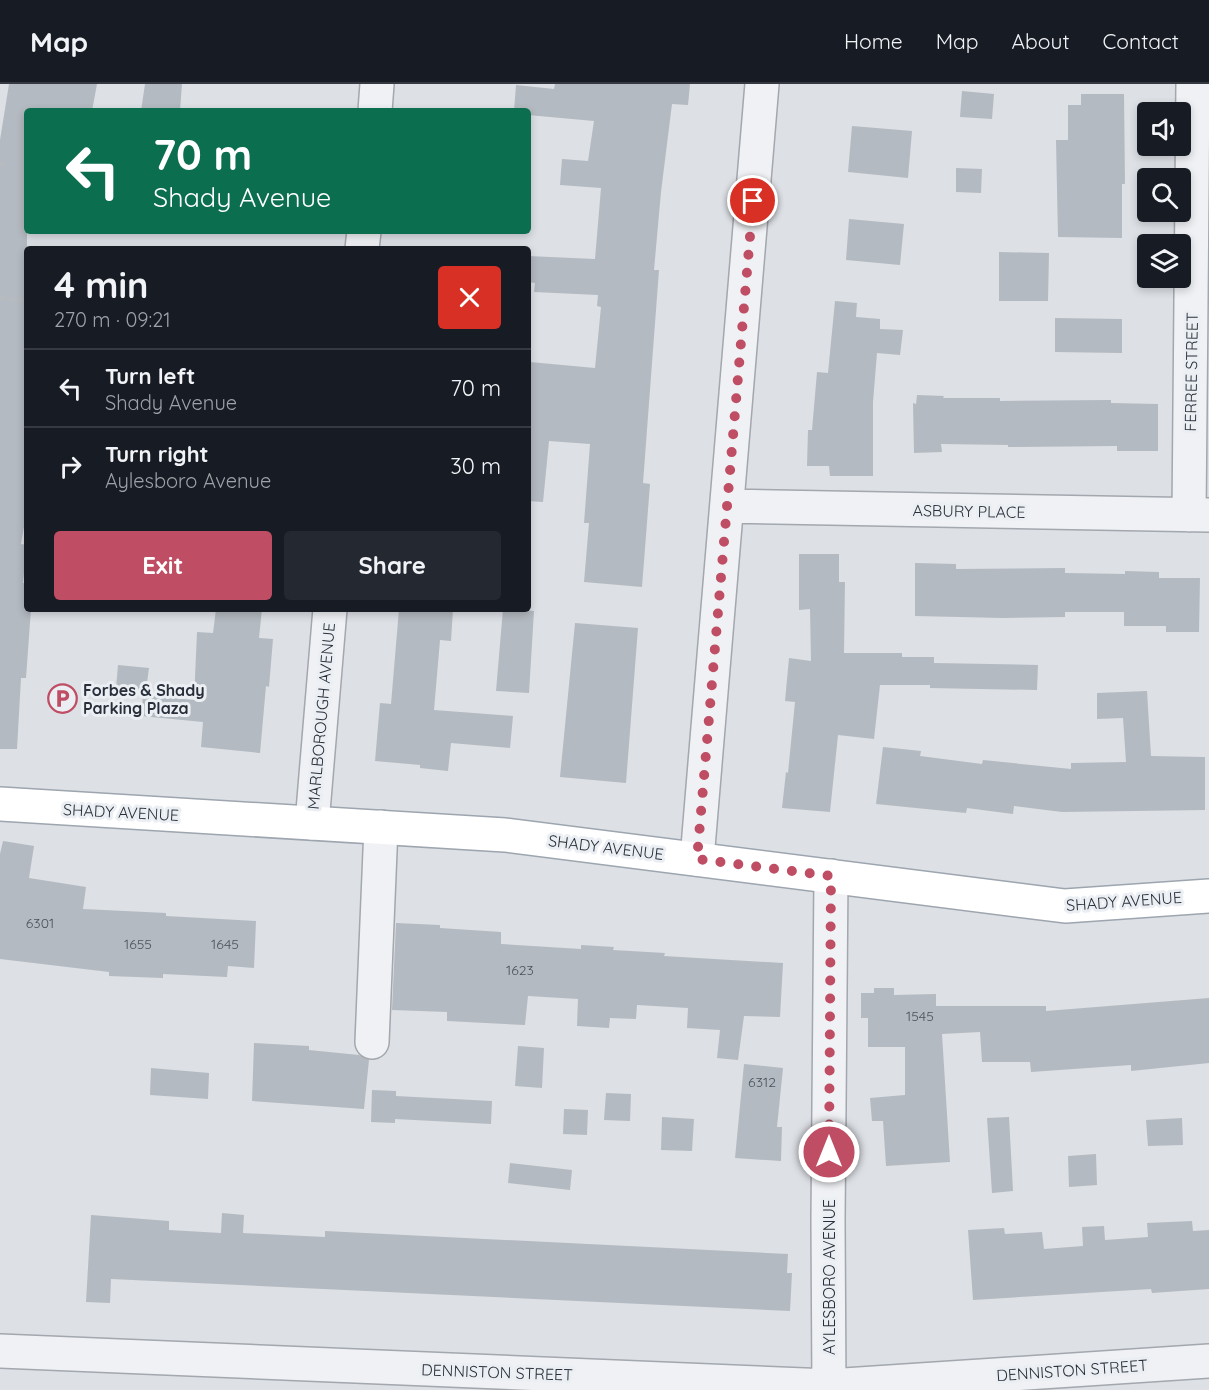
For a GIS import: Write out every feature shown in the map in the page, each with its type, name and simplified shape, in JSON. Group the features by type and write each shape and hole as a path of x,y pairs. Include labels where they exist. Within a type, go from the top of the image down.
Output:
{"main road":[{"name":"SHADY AVENUE","path":"0,804 506,835 1065,906 1209,896"}],"street":[{"path":"375,108 377,84"},
{"path":"697,859 762,84"},
{"name":"FERREE STREET","path":"1193,84 1199,515"},
{"name":"ASBURY PLACE","path":"728,506 1199,515"},
{"name":"MARLBOROUGH AVENUE","path":"312,823 330,612"},
{"path":"372,1042 381,827"},
{"name":"AYLESBORO AVENUE","path":"829,1388 831,876"},
{"name":"DENNISTON STREET","path":"0,1351 829,1388 1209,1361"}],"path":[{"path":"0,298 24,302"}],"building":[{"path":"9,84 97,84 93,108 24,108 24,234 27,234 27,246 24,246 24,526 21,544 24,544 24,612 31,612 26,678 21,678 17,749 0,749 0,140"},
{"path":"145,84 182,84 180,108 141,108"},
{"path":"555,84 690,84 688,105 672,104 661,192 654,270 659,270 643,483 650,484 642,587 584,582 589,523 584,523 590,444 549,441 543,502 531,501 531,362 595,368 601,307 597,306 598,295 534,292 535,283 531,282 531,256 595,259 601,188 560,185 562,159 588,161 594,121 531,115 531,108 514,108 516,85 554,89"},
{"path":"962,91 994,94 992,119 960,117"},
{"path":"1081,94 1124,94 1125,184 1122,184 1122,238 1058,237 1056,140 1068,140 1068,105 1081,105"},
{"path":"852,126 912,131 908,178 848,172"},
{"path":"956,168 982,169 981,193 956,192"},
{"path":"849,219 904,224 900,265 846,260"},
{"path":"999,252 1049,253 1048,301 999,301"},
{"path":"835,301 857,303 856,317 880,319 880,329 903,330 900,355 877,353 873,402 873,476 830,476 829,466 807,466 808,430 812,430 817,372 828,373"},
{"path":"1055,318 1122,319 1122,353 1055,352"},
{"path":"917,395 944,396 943,398 1000,398 1000,401 1111,400 1111,403 1158,404 1158,451 1117,451 1117,446 1008,447 1008,445 941,444 942,452 914,453 913,403 916,404"},
{"path":"799,554 839,554 839,582 845,582 844,653 902,653 902,657 934,657 934,663 1038,665 1037,690 880,685 874,739 838,735 830,812 782,808 795,702 785,701 789,658 811,661 810,609 799,610"},
{"path":"915,563 956,564 956,569 1065,568 1065,573 1159,572 1159,578 1200,578 1199,632 1166,632 1166,626 1124,626 1124,612 1065,612 1065,617 915,616"},
{"path":"534,611 529,693 496,691 503,612"},
{"path":"216,612 262,612 259,638 273,639 260,753 201,747 203,722 141,716 143,695 194,700 197,632 213,633"},
{"path":"399,612 453,612 451,641 440,640 434,710 513,716 510,748 451,743 448,771 420,768 420,765 375,761 380,703 391,704"},
{"path":"575,623 638,628 626,783 560,777"},
{"path":"118,665 149,668 146,690 116,688"},
{"path":"1147,691 1151,756 1205,757 1205,810 1062,812 1014,806 1013,814 967,808 966,813 876,804 883,747 921,751 920,756 982,764 983,760 1071,769 1071,763 1126,762 1123,718 1097,719 1097,693"},
{"path":"3,841 34,846 29,878 86,887 83,909 256,921 254,968 228,966 227,977 163,974 163,978 109,976 109,972 0,959 0,854"},
{"path":"396,923 501,932 501,944 581,949 581,945 614,947 613,950 665,953 664,956 783,963 780,1017 744,1016 738,1060 717,1058 720,1030 687,1028 688,1008 637,1005 636,1019 610,1018 609,1028 577,1026 578,999 528,996 525,1025 447,1021 447,1012 392,1010"},
{"path":"874,988 894,988 894,995 936,994 936,1006 1046,1006 1046,1011 1209,998 1209,1063 1131,1071 1131,1065 1031,1072 1030,1062 982,1062 980,1032 942,1034 950,1162 886,1166 883,1121 872,1121 870,1098 905,1095 905,1047 868,1047 868,1018 861,1018 861,993 874,993"},
{"path":"254,1043 309,1046 309,1050 359,1055 369,1060 364,1109 252,1101"},
{"path":"518,1046 544,1048 542,1088 515,1086"},
{"path":"744,1064 783,1068 777,1127 782,1127 781,1161 735,1158"},
{"path":"151,1068 209,1073 208,1099 150,1095"},
{"path":"372,1090 396,1091 396,1096 492,1101 491,1124 395,1119 395,1123 371,1122"},
{"path":"606,1093 631,1094 630,1121 604,1120"},
{"path":"564,1109 588,1110 587,1135 563,1134"},
{"path":"662,1117 694,1119 692,1151 661,1150"},
{"path":"1009,1117 1013,1191 992,1193 987,1118"},
{"path":"1182,1118 1183,1145 1148,1146 1146,1120"},
{"path":"1096,1154 1097,1185 1069,1187 1068,1156"},
{"path":"510,1163 572,1170 570,1190 508,1183"},
{"path":"222,1213 244,1215 243,1233 325,1237 325,1231 788,1254 787,1273 792,1273 790,1311 111,1279 110,1303 86,1302 91,1215 169,1221 169,1230 221,1233"},
{"path":"1192,1221 1193,1231 1209,1230 1209,1289 1152,1293 1151,1289 973,1300 968,1230 1004,1228 1005,1234 1042,1232 1044,1249 1083,1246 1082,1227 1104,1226 1105,1240 1148,1237 1147,1223"}],"place":[{"name":"Forbes & Shady Parking Plaza","path":"62,699"}],"route":[{"path":"753,201 697,859 831,876 829,1152"}]}
